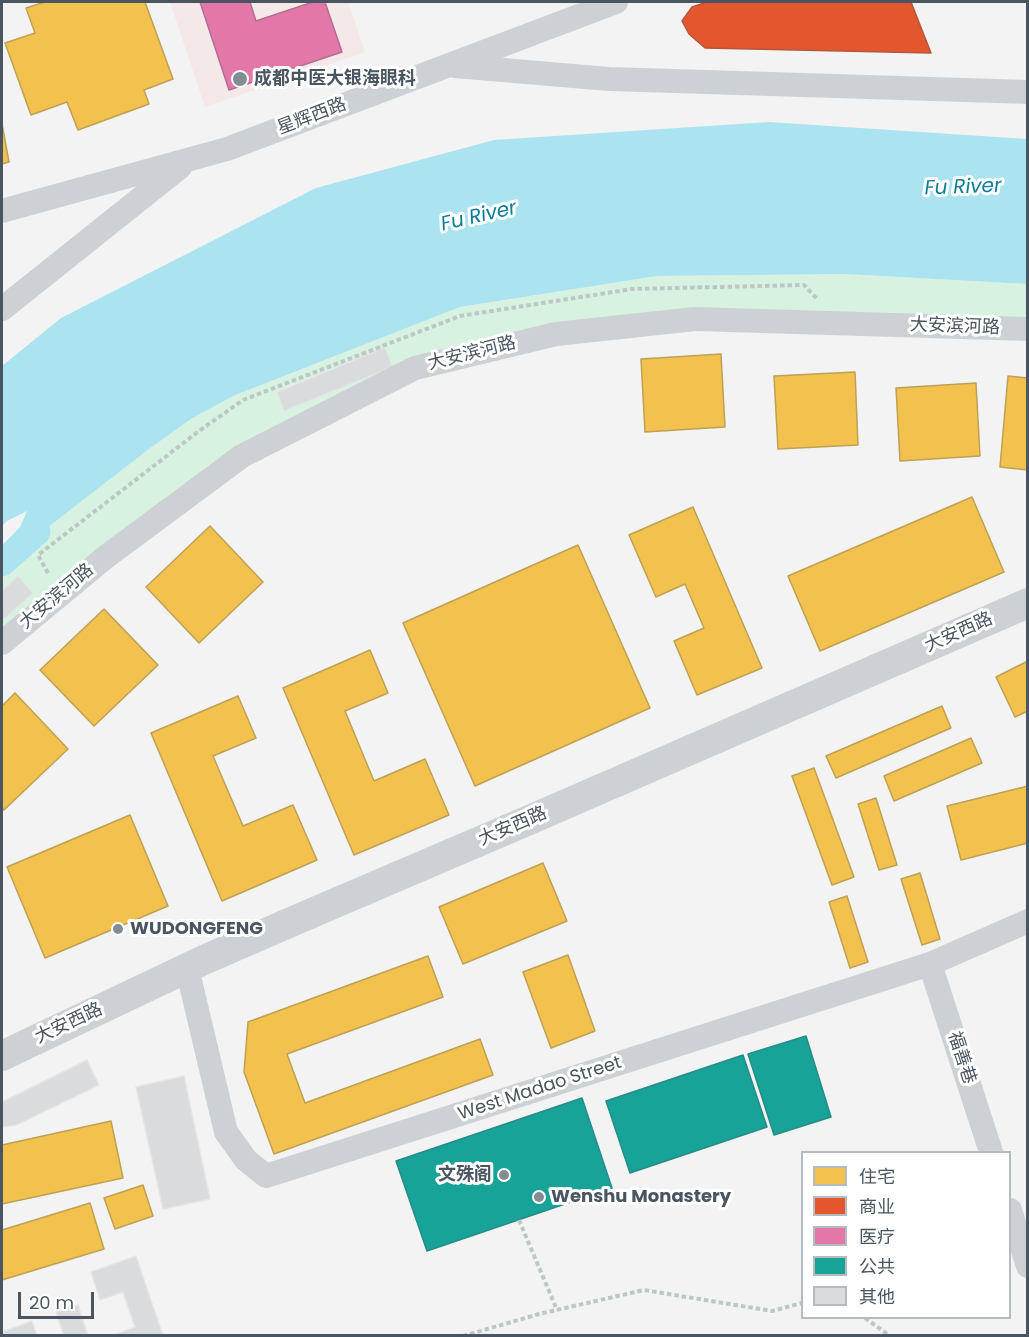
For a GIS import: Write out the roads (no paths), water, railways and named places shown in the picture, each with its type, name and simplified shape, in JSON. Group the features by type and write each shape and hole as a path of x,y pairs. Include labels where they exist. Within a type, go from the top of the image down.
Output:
{"street":[{"name":"星辉西路","path":"2,211 227,149 616,2"},
{"path":"447,65 609,79 1028,92"},
{"path":"2,309 189,160"},
{"name":"大安滨河路","path":"2,644 107,556 242,456 415,368 556,334 695,319 1028,329"},
{"name":"大安西路","path":"2,1056 187,968 389,878 527,821 1028,603"},
{"name":"West Madao Street","path":"187,968 226,1132 246,1160 266,1176 930,964 1028,921"},
{"name":"福善巷","path":"930,964 991,1151"},
{"path":"1011,1213 1028,1266"}],"water":[{"name":"Fu River","path":"769,122 1027,139 1027,284 845,274 657,276 460,307 233,396 191,419 149,449 47,528 13,560 2,546 20,527 27,511 2,526 2,366 61,318 316,188 494,140"}],"waterway":[{"path":"2,563 37,532"}],"place":[{"name":"成都中医大银海眼科","path":"240,79"},
{"name":"WUDONGFENG","path":"118,929"},
{"name":"文殊阁","path":"504,1175"},
{"name":"Wenshu Monastery","path":"539,1197"}]}
